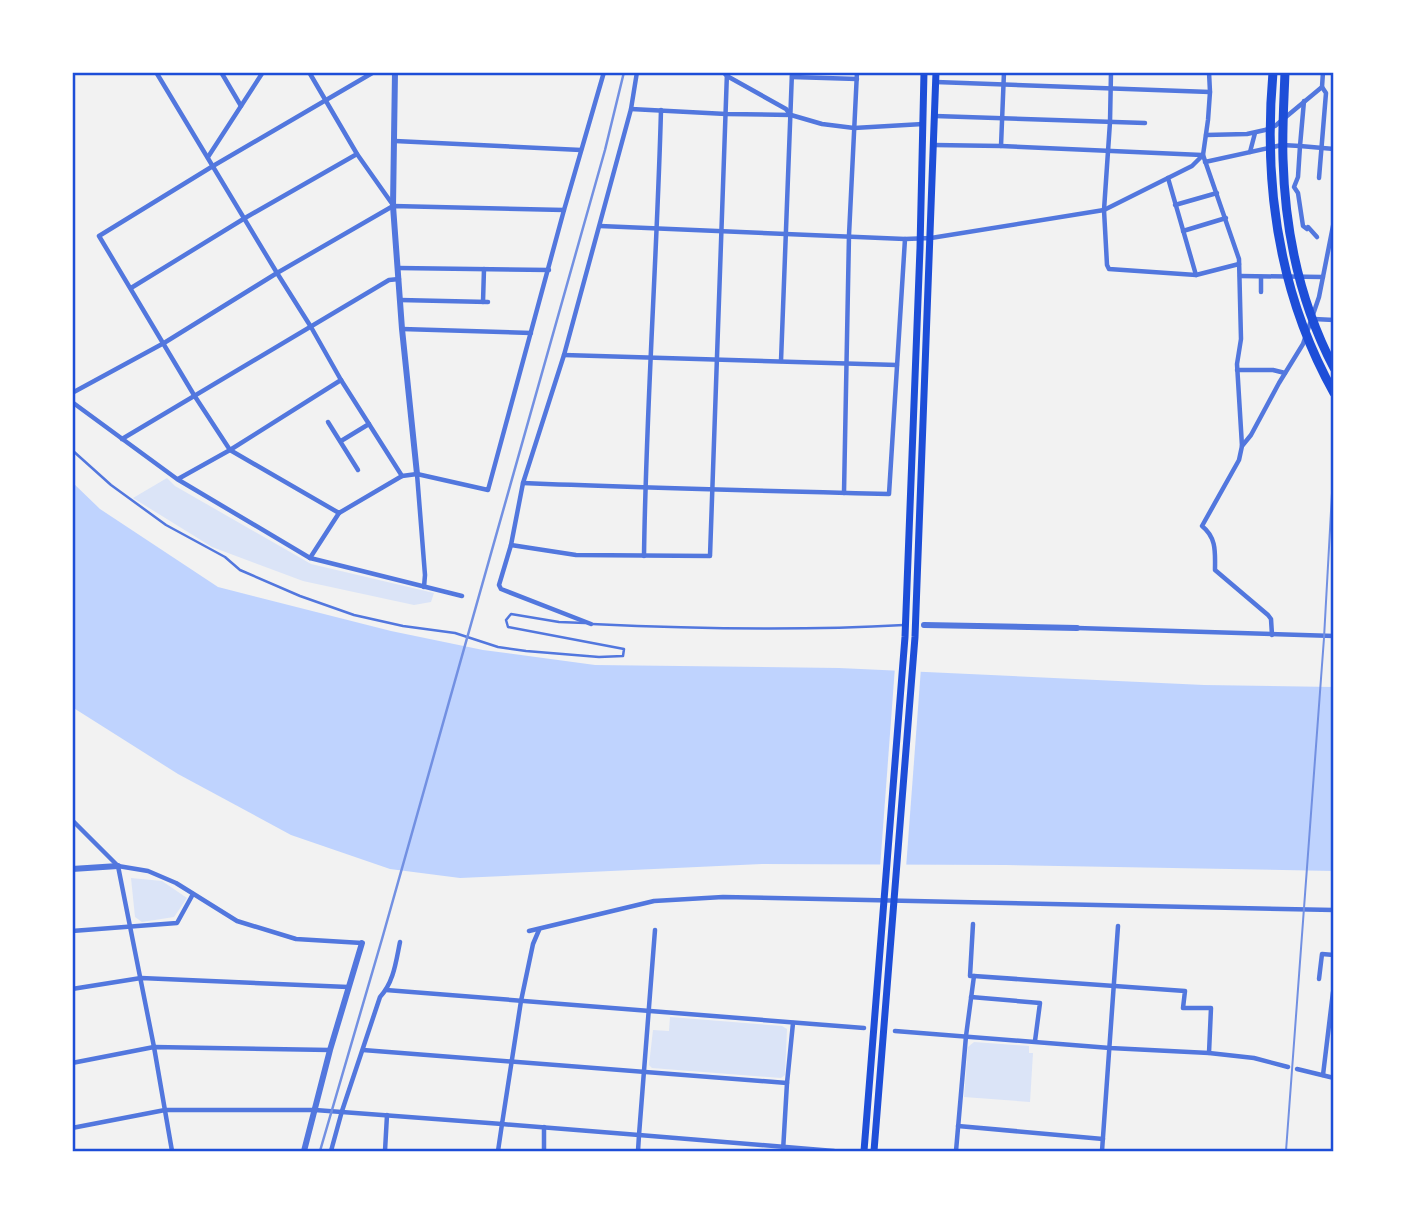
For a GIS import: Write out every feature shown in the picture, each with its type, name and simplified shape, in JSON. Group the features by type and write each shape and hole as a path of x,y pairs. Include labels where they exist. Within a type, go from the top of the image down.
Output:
{"highway":[{"path":"1273,72 1270,156 1280,250 1304,332 1334,393"},
{"path":"1285,72 1283,157 1288,226 1298,277 1319,337 1334,368"}],"main road":[{"path":"864,1151 905,637 924,72"},
{"path":"874,1151 915,637 920,625 936,72"}],"street":[{"path":"156,72 341,380 402,476"},
{"path":"221,72 241,106"},
{"path":"208,158 264,72"},
{"path":"309,72 357,154 393,206"},
{"path":"340,513 230,450 99,236 374,72"},
{"path":"395,72 393,206 424,587"},
{"path":"310,558 340,513 402,476 416,474 488,490 604,72"},
{"path":"591,624 501,589 499,585 511,545 523,483 564,355 600,226 631,109 637,72"},
{"path":"844,493 845,363 857,72"},
{"path":"1001,146 1004,72"},
{"path":"1111,72 1104,209 1109,269 1196,275 1239,264"},
{"path":"600,226 920,239 1104,209 1192,166 1202,155 1210,92 1209,72"},
{"path":"1320,178 1326,93 1322,87 1323,72"},
{"path":"511,545 576,555 710,556 726,114 725,73"},
{"path":"725,73 786,109 790,115"},
{"path":"782,361 792,74 857,79"},
{"path":"936,82 1210,92"},
{"path":"1206,135 1255,133 1275,126 1322,87"},
{"path":"1304,101 1294,187 1298,193 1303,226 1307,229 1308,227 1317,237"},
{"path":"631,109 790,115 822,124 854,128 923,124"},
{"path":"644,556 661,110"},
{"path":"935,116 1145,123"},
{"path":"1250,153 1255,133"},
{"path":"396,141 581,150"},
{"path":"934,145 1202,155"},
{"path":"1205,162 1282,145 1334,149"},
{"path":"131,288 357,154"},
{"path":"1202,155 1239,259 1241,340 1237,370 1241,446 1239,460 1202,526 1214,542 1215,573 1268,615 1272,635"},
{"path":"1168,178 1196,275"},
{"path":"1175,205 1217,193"},
{"path":"72,393 164,344 277,273 393,206 564,210"},
{"path":"1183,231 1226,218"},
{"path":"1241,446 1251,435 1303,344 1319,297 1334,221"},
{"path":"523,483 645,489 889,494 905,239"},
{"path":"398,268 549,270"},
{"path":"400,300 486,302 484,269"},
{"path":"1240,276 1323,277"},
{"path":"1261,277 1261,292"},
{"path":"122,439 389,280 399,279"},
{"path":"1311,319 1334,320"},
{"path":"402,328 531,334"},
{"path":"564,355 897,365"},
{"path":"1237,370 1273,370 1285,373"},
{"path":"177,479 230,450 341,380"},
{"path":"72,402 177,479 310,558 462,596"},
{"path":"328,422 358,470"},
{"path":"341,441 369,424"},
{"path":"905,625 1334,636"},
{"path":"72,820 118,866 172,1151"},
{"path":"72,869 118,866 148,871 176,883 237,921 296,939 362,943 304,1151"},
{"path":"72,932 177,923 193,894"},
{"path":"529,931 631,906 666,900 723,897 1334,910"},
{"path":"973,924 970,976 1185,991 1183,1008 1211,1008 1209,1053"},
{"path":"1102,1151 1118,926"},
{"path":"498,1151 521,1001 533,944 539,930"},
{"path":"638,1151 655,930"},
{"path":"331,1151 380,997 391,981 400,942"},
{"path":"1319,979 1322,954 1334,955"},
{"path":"956,1151 974,976"},
{"path":"72,989 141,978 348,987"},
{"path":"386,990 864,1028"},
{"path":"1323,1075 1333,992"},
{"path":"971,997 1040,1003 1035,1041"},
{"path":"784,1149 793,1023"},
{"path":"895,1031 1209,1053 1254,1058 1288,1067"},
{"path":"72,1063 154,1047 330,1050"},
{"path":"363,1050 787,1083"},
{"path":"1297,1069 1334,1078"},
{"path":"72,1128 165,1110 315,1110 834,1151"},
{"path":"385,1151 387,1115"},
{"path":"958,1126 1102,1139"},
{"path":"544,1128 544,1151"}],"lane":[{"path":"72,450 137,505 166,525 225,557 240,570 300,596 354,615 403,626 456,633 498,647 599,657 623,656 624,649 508,627 506,620 511,614 559,622 655,627 824,629 905,625"}],"shaded area":[{"path":"167,478 175,486 311,564 434,593 431,602 414,605 303,581 212,547 133,498"},
{"path":"131,878 162,881 187,898 174,917 142,922 135,917"},
{"path":"670,1017 782,1026 787,1029 785,1075 781,1078 652,1068 649,1065 653,1030 669,1031"},
{"path":"974,1042 1029,1046 1029,1053 1033,1053 1030,1102 964,1097 968,1047"}],"water":[{"path":"72,482 100,509 218,587 391,631 483,650 595,665 839,668 1204,685 1334,687 1334,871 762,864 460,878 390,869 291,835 178,774 72,707"}],"pier":[{"path":"895,667 921,668 906,868 880,868"}],"tram line":[{"path":"1286,1151 1324,638 1334,457"}],"railway":[{"path":"320,1151 605,150 624,72"}]}
